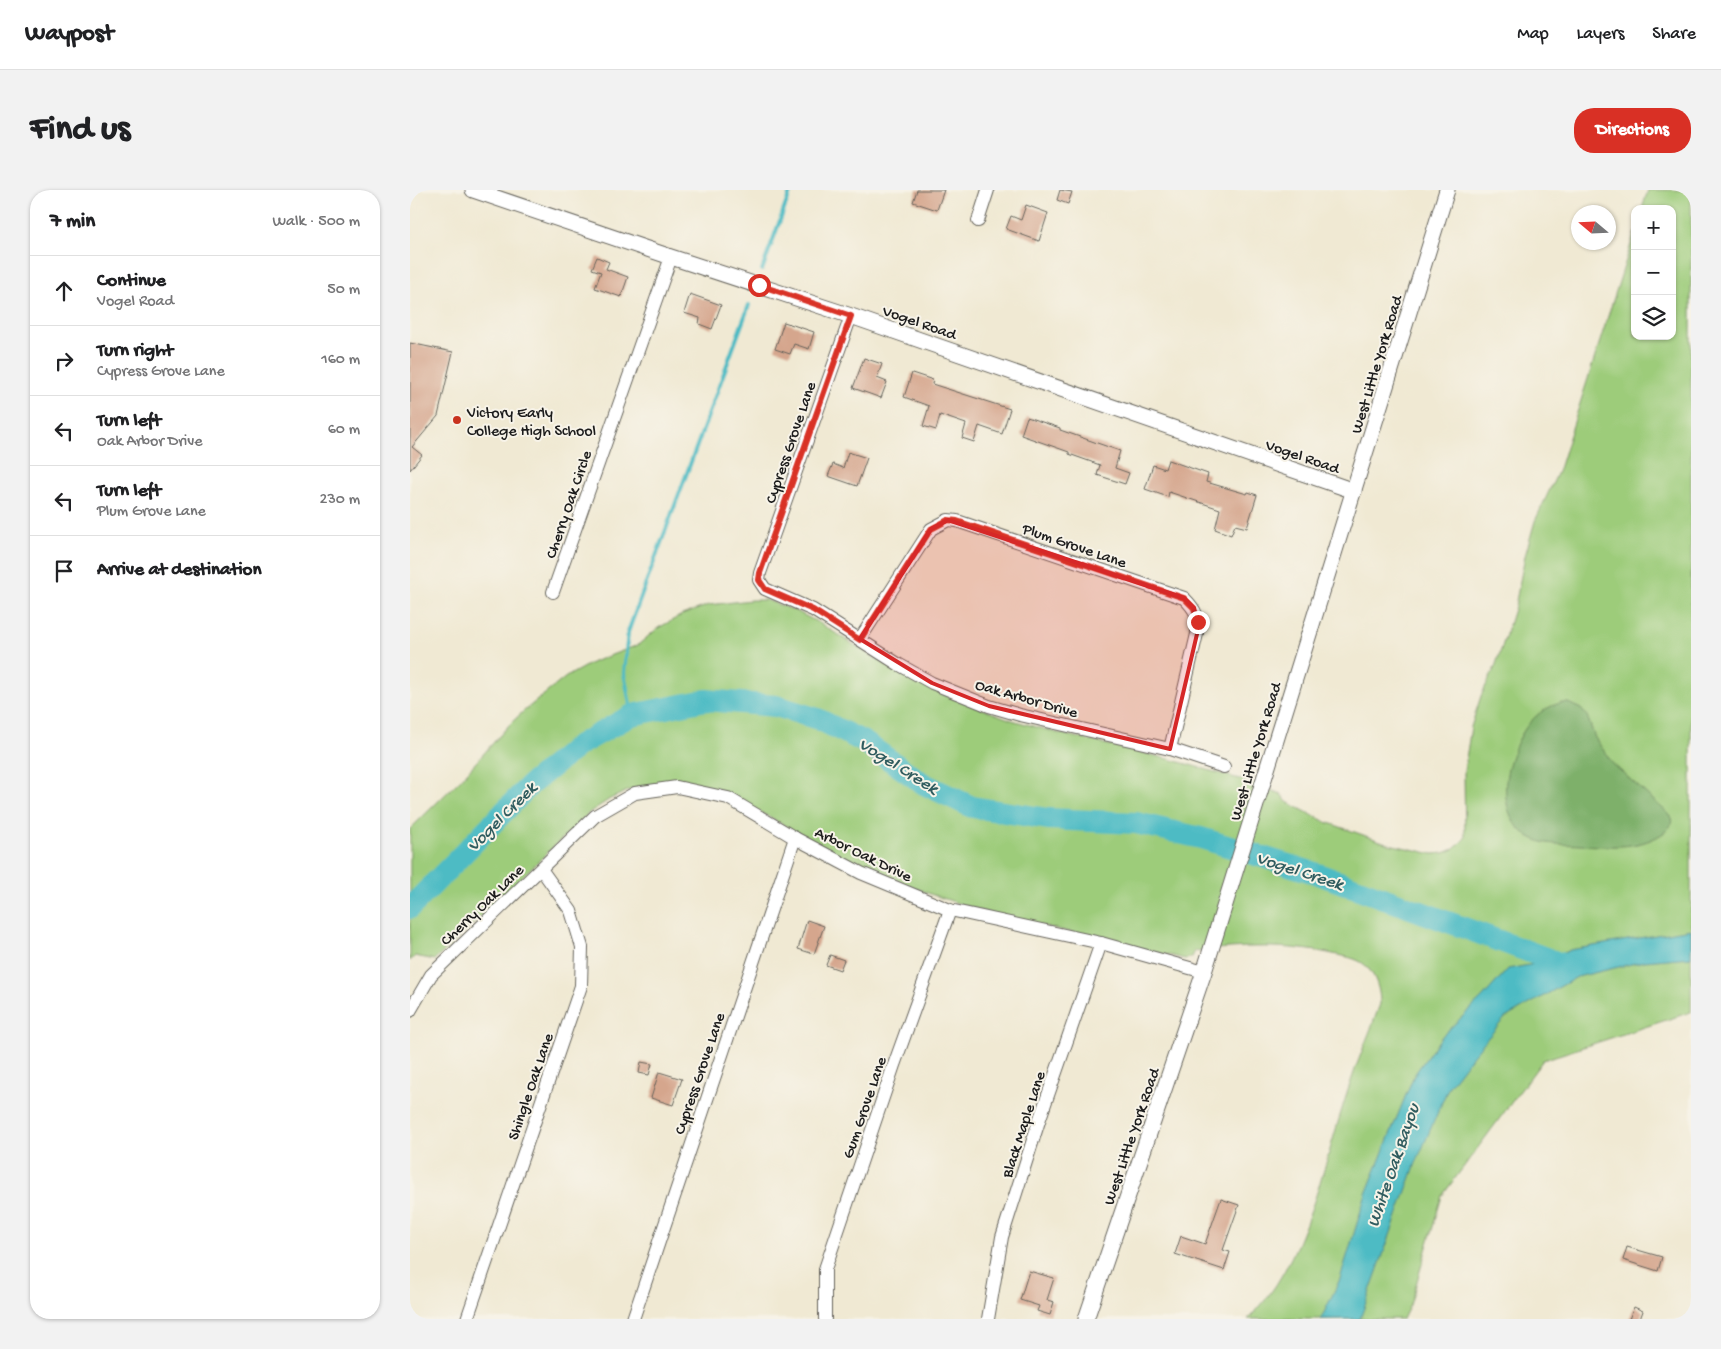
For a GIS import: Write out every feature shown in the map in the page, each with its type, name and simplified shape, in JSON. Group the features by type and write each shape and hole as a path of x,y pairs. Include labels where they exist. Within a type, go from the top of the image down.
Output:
{"street":[{"name":"Vogel Road","path":"474,190 851,316 1354,491"},
{"path":"978,221 988,190"},
{"name":"West Little York Road","path":"1086,1319 1204,972 1447,190"},
{"name":"Cherry Oak Circle","path":"554,592 671,257"},
{"name":"Cypress Grove Lane","path":"759,580 851,316"},
{"name":"Plum Grove Lane","path":"860,640 931,529 948,520 957,521 1184,598 1194,608 1198,622 1197,634 1170,749"},
{"name":"Oak Arbor Drive","path":"759,580 765,589 813,610 932,683 989,706 1020,715 1170,749 1224,768"},
{"name":"Arbor Oak Drive","path":"541,869 595,816 635,793 676,787 728,798 795,838 862,874 950,910 1101,943 1204,972"},
{"name":"Cypress Grove Lane","path":"633,1319 795,838"},
{"name":"Cherry Oak Lane","path":"410,1011 431,975 541,869"},
{"name":"Shingle Oak Lane","path":"467,1319 581,986 582,947 571,910 541,869"},
{"name":"Gum Grove Lane","path":"825,1319 825,1269 950,910"},
{"name":"Black Maple Lane","path":"988,1319 1002,1237 1039,1121 1101,943"}],"highlighted area":[{"path":"948,520 1184,598 1194,608 1197,634 1170,749 989,706 932,683 860,639 931,529"}],"green space":[{"path":"1648,190 1691,190 1691,1012 1543,1060 1442,1196 1410,1305 1403,1319 1248,1319 1268,1297 1284,1271 1298,1242 1321,1180 1352,1079 1380,1004 1375,978 1365,965 1354,959 1315,951 1264,947 1195,951 1192,957 1185,959 988,913 930,894 845,859 722,791 683,783 632,789 610,799 590,812 435,960 415,956 410,961 410,829 461,779 510,724 566,677 593,662 638,645 658,628 682,615 709,605 751,600 766,600 794,610 924,685 945,695 1012,720 1058,733 1169,759 1250,782 1281,794 1287,802 1326,822 1389,844 1433,854 1444,853 1454,849 1465,838 1464,771 1471,727 1481,696 1502,647 1515,606 1525,556 1535,521 1558,472 1631,244 1631,340 1676,340 1676,205 1643,205"},
{"path":"1561,703 1568,703 1581,709 1587,716 1595,738 1613,764 1671,816 1671,824 1664,832 1643,843 1601,846 1542,842 1528,836 1518,828 1511,817 1507,805 1506,792 1506,779 1513,753 1531,721 1544,710"}],"water":[{"name":"White Oak Bayou","path":"1691,929 1691,957 1644,961 1577,977 1505,1018 1449,1086 1416,1163 1360,1319 1321,1319 1340,1279 1366,1194 1414,1075 1443,1035 1482,998 1508,969 1540,963 1570,950"}],"building":[{"path":"917,190 944,190 937,210 913,202"},
{"path":"1060,190 1072,192 1068,204 1057,200"},
{"path":"1026,205 1048,213 1039,241 1006,229 1011,216 1021,220"},
{"path":"597,257 609,262 606,269 628,277 621,297 595,288 601,272 592,269"},
{"path":"690,294 721,305 712,329 699,324 700,318 684,313"},
{"path":"784,322 814,332 809,349 794,344 790,354 775,349"},
{"path":"410,343 453,352 438,416 412,447 422,455 410,470"},
{"path":"864,358 882,364 877,378 887,382 881,398 853,388"},
{"path":"912,373 933,380 932,384 1010,409 1002,434 979,426 974,442 962,438 966,424 940,415 936,430 923,426 929,406 904,397"},
{"path":"1027,417 1120,451 1115,468 1129,473 1125,484 1097,475 1100,465 1021,435"},
{"path":"848,452 867,458 857,486 828,476 833,464 843,468"},
{"path":"1168,460 1208,474 1206,482 1247,494 1248,492 1257,495 1247,528 1235,525 1231,535 1215,529 1220,509 1169,492 1168,497 1145,489 1153,465 1165,469"},
{"path":"807,920 824,926 814,954 798,949"},
{"path":"830,955 844,960 840,970 826,965"},
{"path":"641,1062 652,1064 649,1075 639,1073"},
{"path":"659,1072 682,1079 673,1105 651,1098"},
{"path":"1221,1199 1239,1205 1223,1250 1230,1252 1224,1270 1175,1254 1181,1236 1205,1244"},
{"path":"1627,1247 1662,1257 1658,1271 1623,1260"},
{"path":"1029,1271 1054,1278 1047,1300 1054,1302 1050,1315 1037,1311 1039,1306 1020,1300"},
{"path":"1634,1307 1643,1311 1640,1319 1629,1319"}],"waterway":[{"path":"762,270 791,190"},
{"path":"632,715 624,673 628,632 749,305"},
{"name":"Vogel Creek","path":"410,908 531,784 579,745 632,715 706,700 776,706 818,719 864,742 924,784 972,807 1048,819 1136,823 1201,838 1318,874 1562,964"}],"place":[{"name":"Victory Early College High School","path":"457,420"}],"route":[{"path":"759,285 851,316 760,573 759,580 765,589 813,610 860,640 931,529 948,520 957,521 1184,598 1194,608 1198,622"}]}
